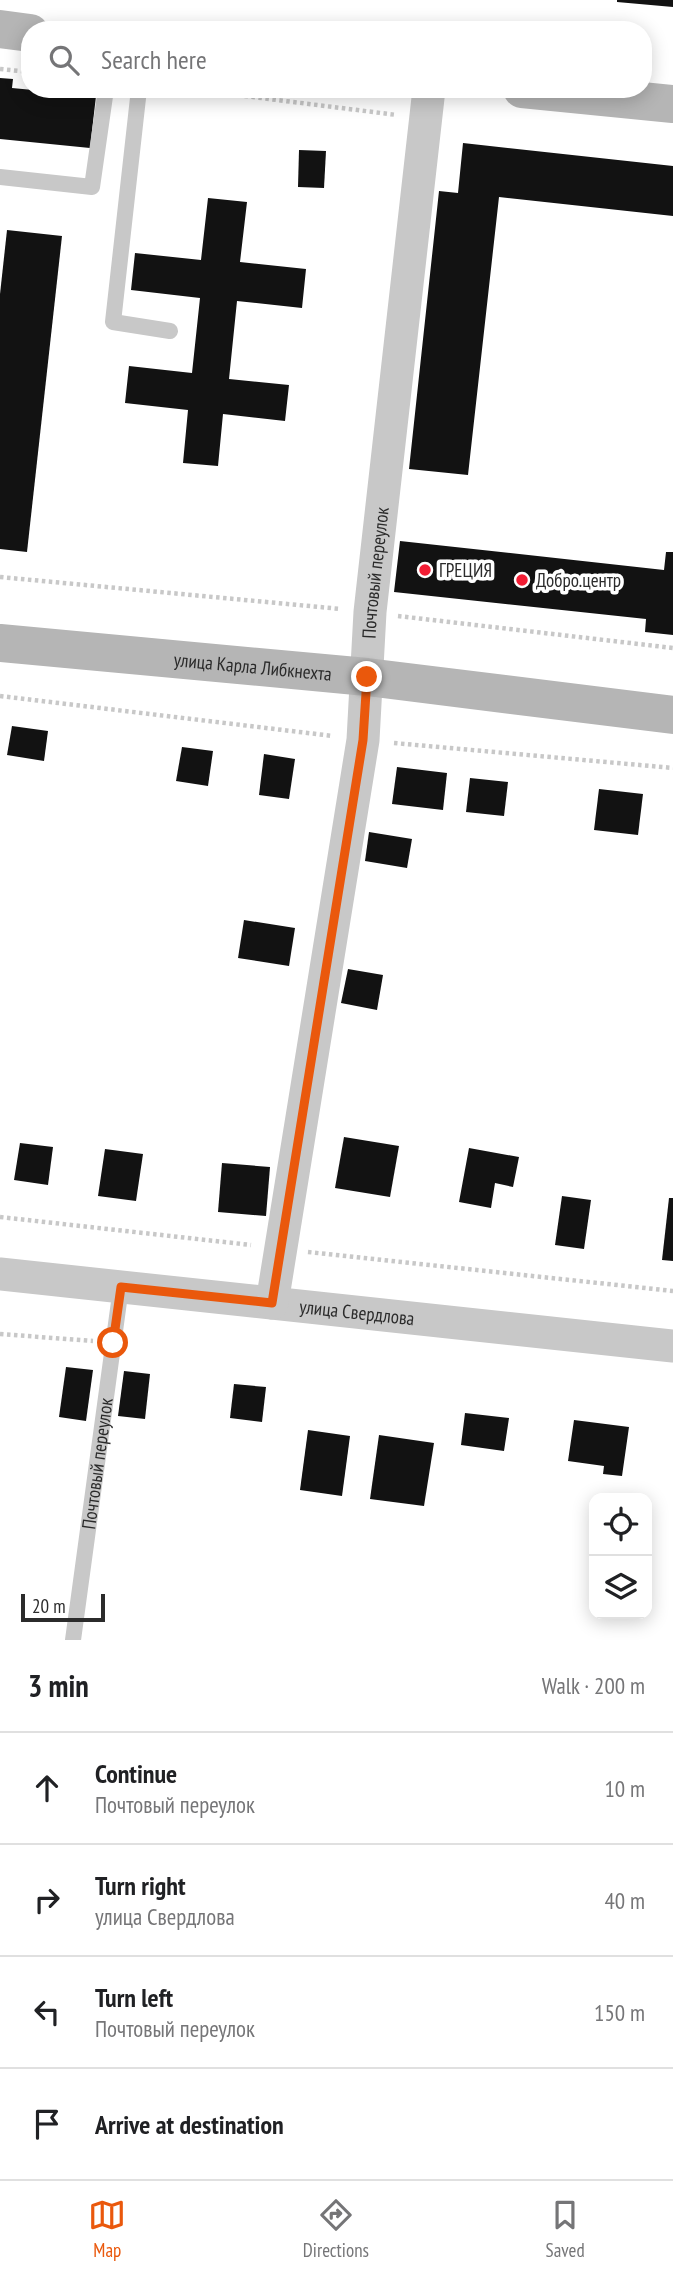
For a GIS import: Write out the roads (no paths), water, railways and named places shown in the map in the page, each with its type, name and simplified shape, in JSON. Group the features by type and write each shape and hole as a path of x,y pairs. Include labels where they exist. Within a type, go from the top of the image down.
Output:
{"street":[{"path":"0,29 21,32"},
{"path":"613,98 673,104"},
{"name":"Почтовый переулок","path":"272,1303 363,740 370,612 428,104"},
{"name":"улица Карла Либкнехта","path":"0,643 367,677 673,715"},
{"name":"улица Свердлова","path":"0,1274 673,1346"}],"lane":[{"path":"0,177 92,187 105,98"},
{"path":"138,98 113,322 170,331"},
{"name":"Почтовый переулок","path":"73,1640 121,1287"}],"place":[{"name":"ГРЕЦИЯ","path":"425,570"},
{"name":"Добро.центр","path":"522,580"}]}
